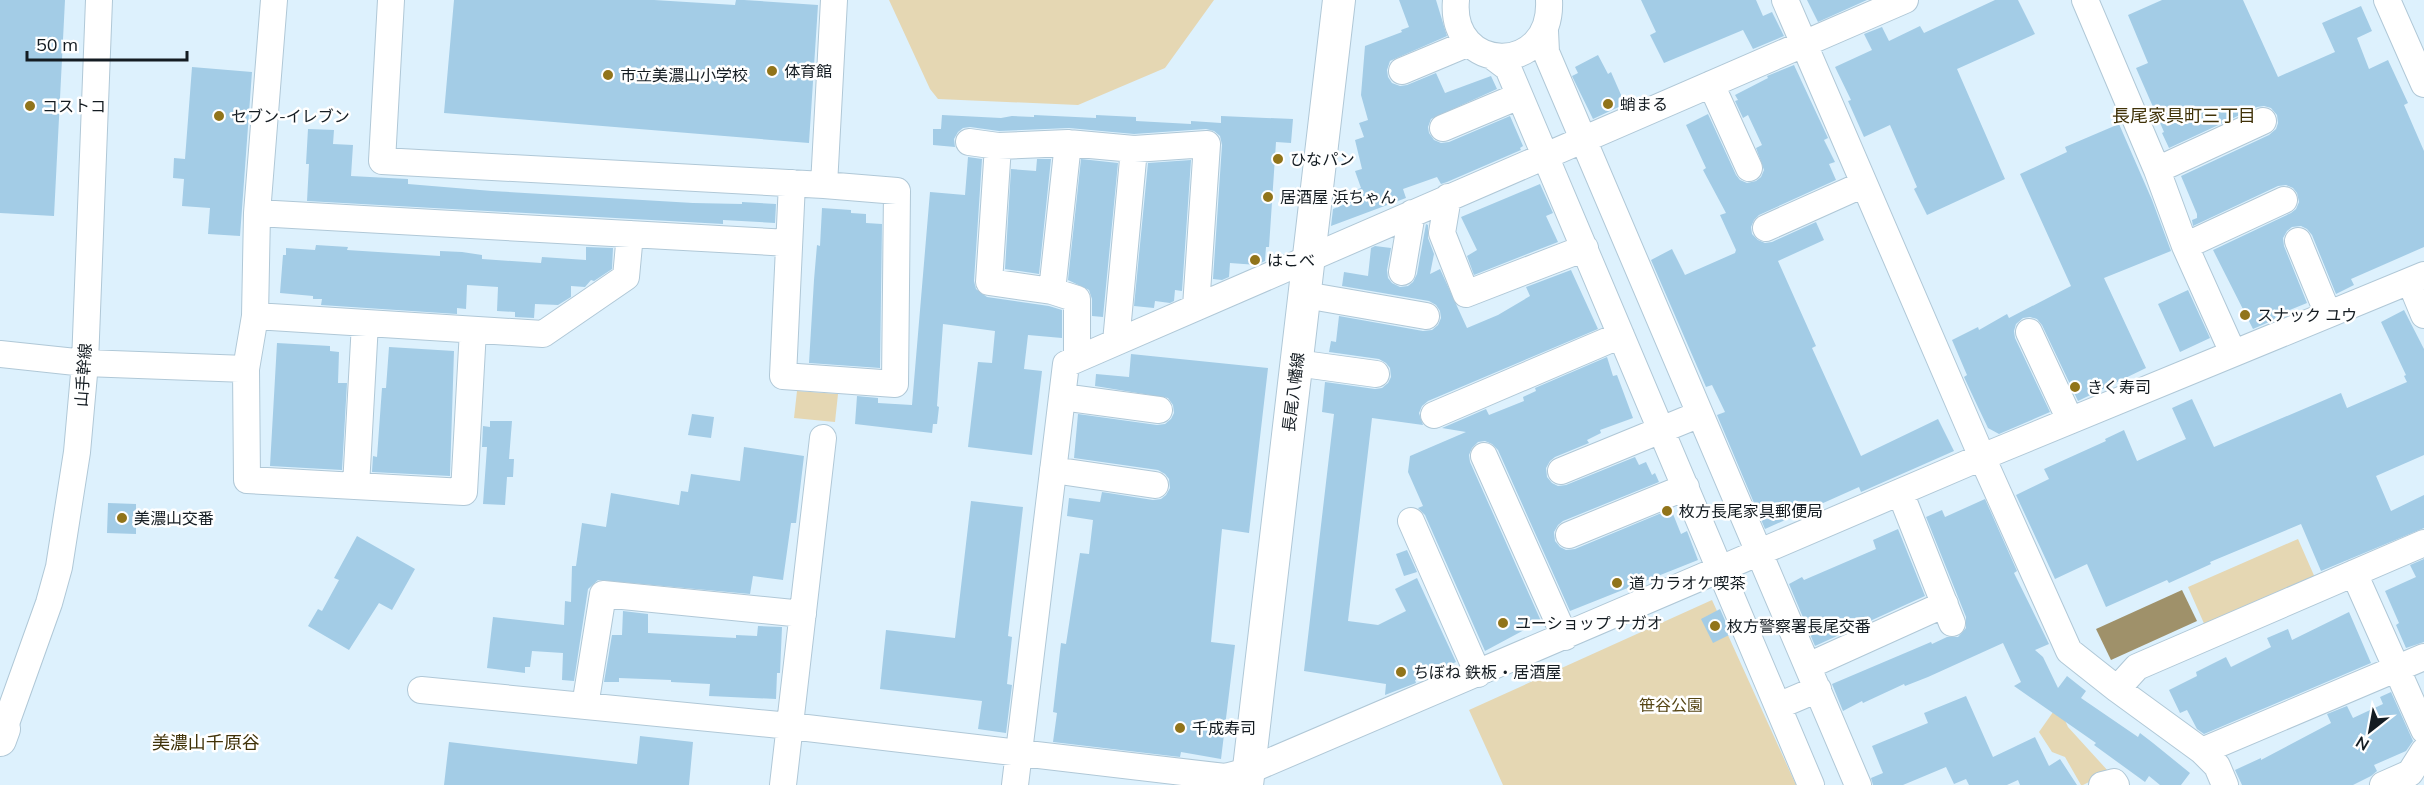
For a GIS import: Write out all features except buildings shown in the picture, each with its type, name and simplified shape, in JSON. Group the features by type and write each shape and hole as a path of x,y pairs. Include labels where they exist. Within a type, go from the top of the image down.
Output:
{"main road":[{"name":"長尾八幡線","path":"1248,778 1339,0"}],"street":[{"name":"山手幹線","path":"1,732 49,603 59,567 77,452 85,363 99,0"},
{"path":"274,0 257,213 255,316 246,369 247,480 464,492 473,330"},
{"path":"391,0 382,161 792,183 897,191 895,384 783,376 792,183"},
{"path":"824,185 834,0"},
{"path":"1456,0 1455,13 1458,27 1469,43 1478,51 1492,56 1507,57 1522,53 1536,44 1545,31 1550,16 1549,0"},
{"path":"1785,0 1982,457 2069,651 2116,689 2202,751 2217,766 2225,785"},
{"path":"2085,0 2157,170 2185,246 2233,353"},
{"path":"2387,0 2424,84"},
{"path":"1071,362 1900,1"},
{"path":"1545,31 1546,52 1858,785"},
{"path":"1402,71 1469,43"},
{"path":"1492,56 1508,68 1812,785"},
{"path":"1711,84 1749,168"},
{"path":"1443,128 1519,96"},
{"path":"2157,170 2263,121"},
{"path":"969,142 998,146 1068,143 1134,149 1207,144 1196,307"},
{"path":"1052,291 1068,143"},
{"path":"998,146 989,282 1052,291 1077,299 1071,362 1062,397 1015,785"},
{"path":"1116,342 1134,149"},
{"path":"1766,228 1864,184"},
{"path":"1448,197 1442,233 1466,294 1585,248"},
{"path":"2185,246 2284,200"},
{"path":"257,213 789,243"},
{"path":"1402,272 1412,213"},
{"path":"255,316 543,334 626,277 630,234"},
{"path":"2298,242 2328,314"},
{"path":"1602,290 1641,274"},
{"path":"421,690 790,726 1018,754 1248,778 1478,674 1900,492 2417,278 2424,315"},
{"path":"1305,295 1426,316"},
{"path":"356,486 365,323"},
{"path":"2029,332 2070,420"},
{"path":"1434,415 1621,335"},
{"path":"0,354 85,363 246,369"},
{"path":"1296,363 1376,374"},
{"path":"1062,397 1159,410"},
{"path":"1561,471 1700,414"},
{"path":"783,785 823,438"},
{"path":"1484,456 1565,637"},
{"path":"1053,470 1155,485"},
{"path":"1569,535 1686,487"},
{"path":"1808,666 1949,614 1900,492"},
{"path":"1411,520 1478,674"},
{"path":"2116,689 2138,667 2424,543"},
{"path":"2354,573 2424,730"},
{"path":"585,706 603,594 803,614"},
{"path":"2202,751 2424,657"},
{"path":"1778,705 1818,689"},
{"path":"2383,785 2410,773 2424,751"},
{"path":"2102,785 2114,782 2116,785"}],"green space":[{"path":"889,0 1214,0 1165,68 1078,105 938,99 930,89"},
{"path":"797,391 838,394 835,422 794,418"},
{"path":"2298,539 2316,580 2206,628 2188,587"},
{"name":"笹谷公園","path":"1712,600 1796,785 1503,785 1469,710"},
{"path":"2058,705 2068,727 2109,772 2081,785 2065,757 2052,752 2039,732"}],"shaded area":[{"path":"2182,590 2197,621 2111,660 2096,629"}],"place":[{"name":"体育館","path":"772,71"},
{"name":"市立美濃山小学校","path":"608,75"},
{"name":"蛸まる","path":"1608,104"},
{"name":"コストコ","path":"30,106"},
{"name":"セブン-イレブン","path":"219,116"},
{"name":"ひなパン","path":"1278,159"},
{"name":"居酒屋 浜ちゃん","path":"1268,197"},
{"name":"はこべ","path":"1255,260"},
{"name":"スナック ユウ","path":"2245,315"},
{"name":"きく寿司","path":"2075,387"},
{"name":"枚方長尾家具郵便局","path":"1667,511"},
{"name":"美濃山交番","path":"122,518"},
{"name":"道 カラオケ喫茶","path":"1617,583"},
{"name":"ユーショップ ナガオ","path":"1503,623"},
{"name":"枚方警察署長尾交番","path":"1715,626"},
{"name":"ちぼね 鉄板・居酒屋","path":"1401,672"},
{"name":"千成寿司","path":"1180,728"}],"district":[{"name":"長尾家具町三丁目","path":"2184,116"},
{"name":"美濃山千原谷","path":"206,743"}]}
